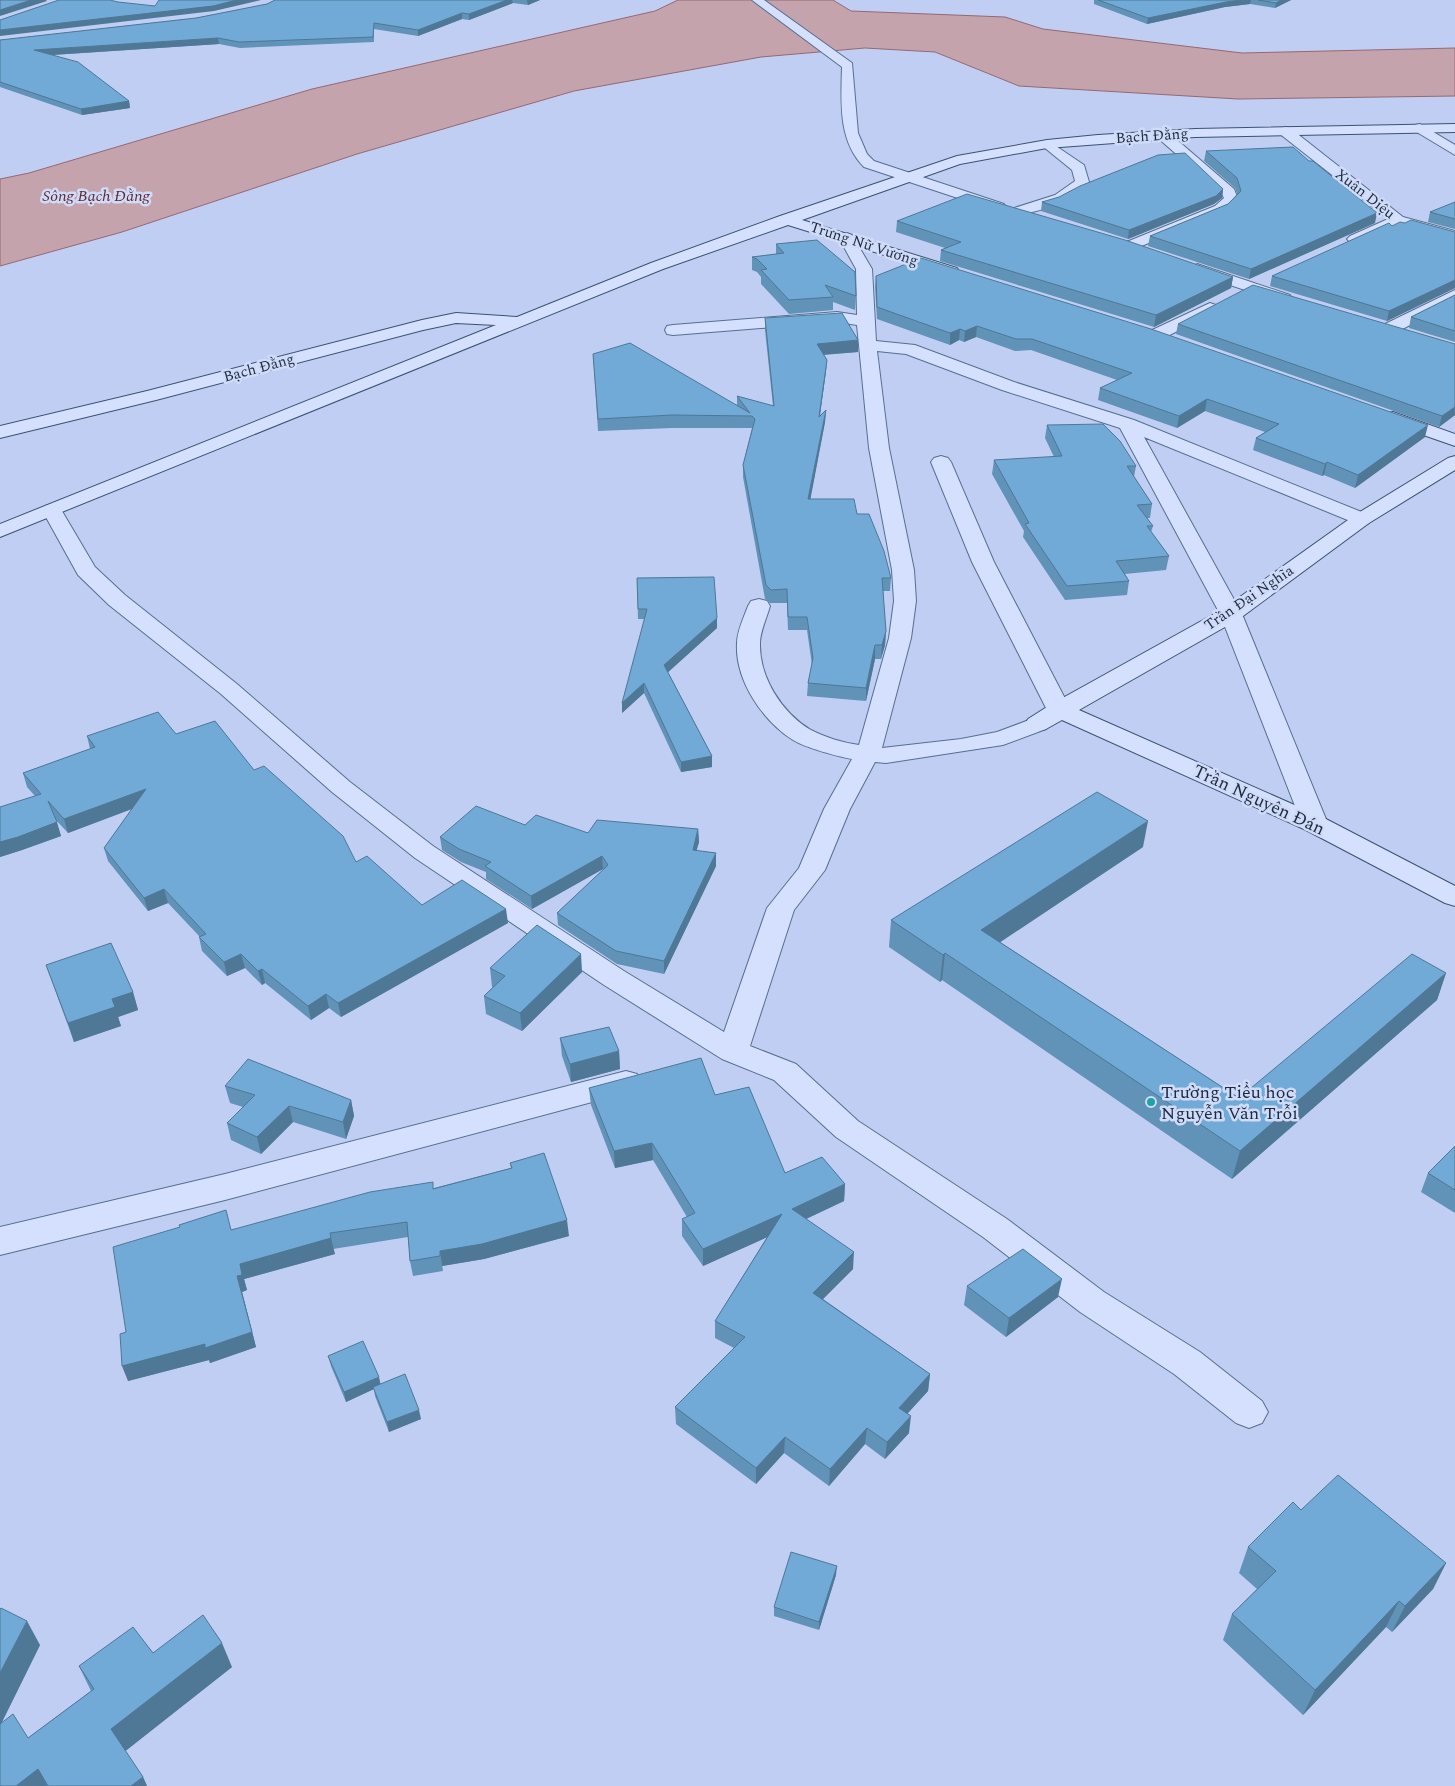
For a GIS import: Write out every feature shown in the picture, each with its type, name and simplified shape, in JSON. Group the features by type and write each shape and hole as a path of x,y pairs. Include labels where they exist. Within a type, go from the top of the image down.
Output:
{"street":[{"path":"757,0 848,66 853,140 860,158 870,164 906,177 1044,221"},
{"path":"1420,128 1455,151"},
{"name":"Bạch Đằng","path":"0,531 657,266 785,219 957,160 1047,144 1164,136 1284,131 1455,128"},
{"name":"Xuân Diệu","path":"1284,131 1398,220 1455,236"},
{"path":"1129,246 1220,209 1231,199 1228,192 1164,136"},
{"path":"1016,212 1073,191 1082,182 1079,168 1047,144"},
{"name":"Trưng Nữ Vương","path":"785,219 968,277"},
{"path":"1337,248 1398,220"},
{"path":"733,1051 781,908 811,870 837,809 872,742 900,638 905,601 900,552 879,448 866,333 864,269 847,238"},
{"path":"1110,241 1148,253"},
{"path":"1185,265 1296,301"},
{"path":"1156,336 1276,275"},
{"path":"1389,329 1455,295"},
{"path":"673,330 837,317 866,333 1008,386 1127,424 1362,519"},
{"name":"Bạch Đằng","path":"0,432 150,396 422,325 456,318 519,321"},
{"path":"1370,324 1408,335"},
{"path":"1137,330 1175,342"},
{"path":"1380,414 1455,440"},
{"path":"1127,424 1231,614 1315,824"},
{"path":"941,462 983,562 1059,710"},
{"name":"Trần Đại Nghĩa","path":"759,606 748,642 751,670 758,687 778,714 802,735 844,750 886,756 961,746 1003,738 1037,724 1231,614 1362,519 1455,462"},
{"path":"52,510 86,570 118,600 228,689 341,787 424,852 614,978 733,1051 785,1072 847,1129 995,1228 1092,1302 1187,1363 1249,1412"},
{"name":"Trần Nguyên Đán","path":"1059,710 1315,824 1455,897"},
{"path":"700,1062 733,1051"},
{"path":"0,1241 254,1179 654,1074"}],"water":[{"name":"Sông Bạch Đằng","path":"678,0 833,0 851,11 1005,17 1043,29 1242,53 1455,48 1455,96 1238,99 1019,86 935,52 865,48 761,57 574,91 357,154 122,232 0,266 0,179 29,173 312,89 655,11"}],"building":[{"path":"0,0 31,0 0,10"},
{"path":"59,0 110,0 155,6 159,0 237,0 213,6 0,30 0,20"},
{"path":"275,0 507,0 469,14 462,13 418,30 374,23 373,37 239,42 218,38 34,50 78,62 129,101 81,109 0,82 0,40 196,18 267,4"},
{"path":"1098,0 1242,0 1148,18"},
{"path":"1258,0 1281,0 1276,3"},
{"path":"1293,147 1377,213 1251,269 1150,236 1228,204 1241,191 1237,178 1206,151"},
{"path":"1185,153 1223,189 1216,196 1129,230 1042,202 1059,197 1080,186 1158,155"},
{"path":"967,194 1125,240 1233,277 1156,315 941,250 961,242 897,221"},
{"path":"1455,202 1455,219 1430,212"},
{"path":"1411,220 1455,232 1455,280 1389,311 1272,276 1389,223 1392,226"},
{"path":"817,240 855,272 856,296 825,285 833,297 789,300 761,270 767,269 757,259 752,257 784,253 776,244"},
{"path":"921,258 1151,329 1428,425 1358,475 1327,462 1325,464 1256,438 1279,424 1207,399 1179,416 1100,388 1132,373 1032,339 1016,339 977,326 965,331 960,329 950,333 877,307 876,276"},
{"path":"1253,285 1455,344 1455,407 1442,416 1178,324"},
{"path":"1455,295 1455,331 1411,317"},
{"path":"842,313 858,340 817,344 827,360 819,417 826,410 808,499 854,499 857,514 869,514 884,551 891,578 882,578 886,631 882,645 875,645 866,688 808,683 813,658 807,617 788,617 787,589 771,590 766,585 743,465 755,419 752,416 672,415 598,419 593,354 630,343 750,413 737,396 774,406 765,318"},
{"path":"1103,424 1120,441 1136,466 1127,466 1152,504 1137,505 1153,526 1147,526 1169,556 1116,561 1129,581 1067,586 1025,524 1029,523 994,460 1062,456 1047,425"},
{"path":"714,577 717,618 664,665 712,756 681,762 644,683 622,703 647,609 638,609 637,578"},
{"path":"158,712 176,734 215,721 254,770 264,766 343,836 356,862 367,856 422,905 462,880 506,909 338,1003 326,994 308,1006 262,969 258,971 241,954 224,962 199,937 206,934 164,889 144,898 104,848 146,789 64,819 48,801 57,822 0,842 0,807 41,794 23,773 95,747 87,736"},
{"path":"1097,792 1148,821 981,930 1239,1098 1412,954 1446,973 1240,1151 945,953 943,955 891,920"},
{"path":"476,806 525,825 536,815 588,833 597,820 698,829 693,850 716,853 664,961 616,951 557,913 608,865 602,856 531,896 485,866 491,862 459,849 440,837"},
{"path":"537,925 581,954 520,1013 484,996 505,976 490,968"},
{"path":"111,943 133,992 112,999 115,1007 68,1023 46,965"},
{"path":"609,1027 619,1051 570,1064 560,1038"},
{"path":"701,1058 715,1095 749,1087 785,1173 822,1157 845,1184 792,1209 854,1252 813,1293 930,1374 899,1408 911,1416 887,1442 867,1428 830,1469 785,1437 756,1468 675,1407 745,1337 715,1321 782,1214 703,1249 682,1219 695,1213 652,1143 614,1151 589,1088"},
{"path":"248,1059 351,1100 343,1122 289,1106 257,1137 227,1123 255,1095 225,1086"},
{"path":"1455,1146 1455,1190 1428,1173"},
{"path":"544,1153 567,1220 482,1244 440,1251 440,1256 410,1261 407,1222 330,1233 331,1238 240,1264 242,1275 237,1276 252,1332 205,1348 205,1344 122,1366 120,1334 126,1332 113,1247 180,1227 179,1225 226,1210 231,1230 370,1192 433,1182 433,1189 512,1168 510,1163"},
{"path":"1023,1249 1062,1279 1009,1318 967,1286"},
{"path":"363,1341 379,1377 344,1392 328,1356"},
{"path":"405,1374 419,1410 387,1422 373,1387"},
{"path":"1338,1475 1446,1563 1405,1606 1399,1601 1315,1690 1232,1614 1276,1571 1248,1547 1293,1502 1301,1510"},
{"path":"791,1552 837,1566 819,1622 774,1607"},
{"path":"0,1609 27,1621 0,1673"},
{"path":"203,1615 222,1643 111,1729 143,1777 131,1786 48,1786 38,1769 16,1786 0,1786 0,1724 13,1714 28,1738 94,1689 79,1666 133,1627 153,1653"}],"place":[{"name":"Trường Tiểu học Nguyễn Văn Trỗi","path":"1151,1102"}]}
